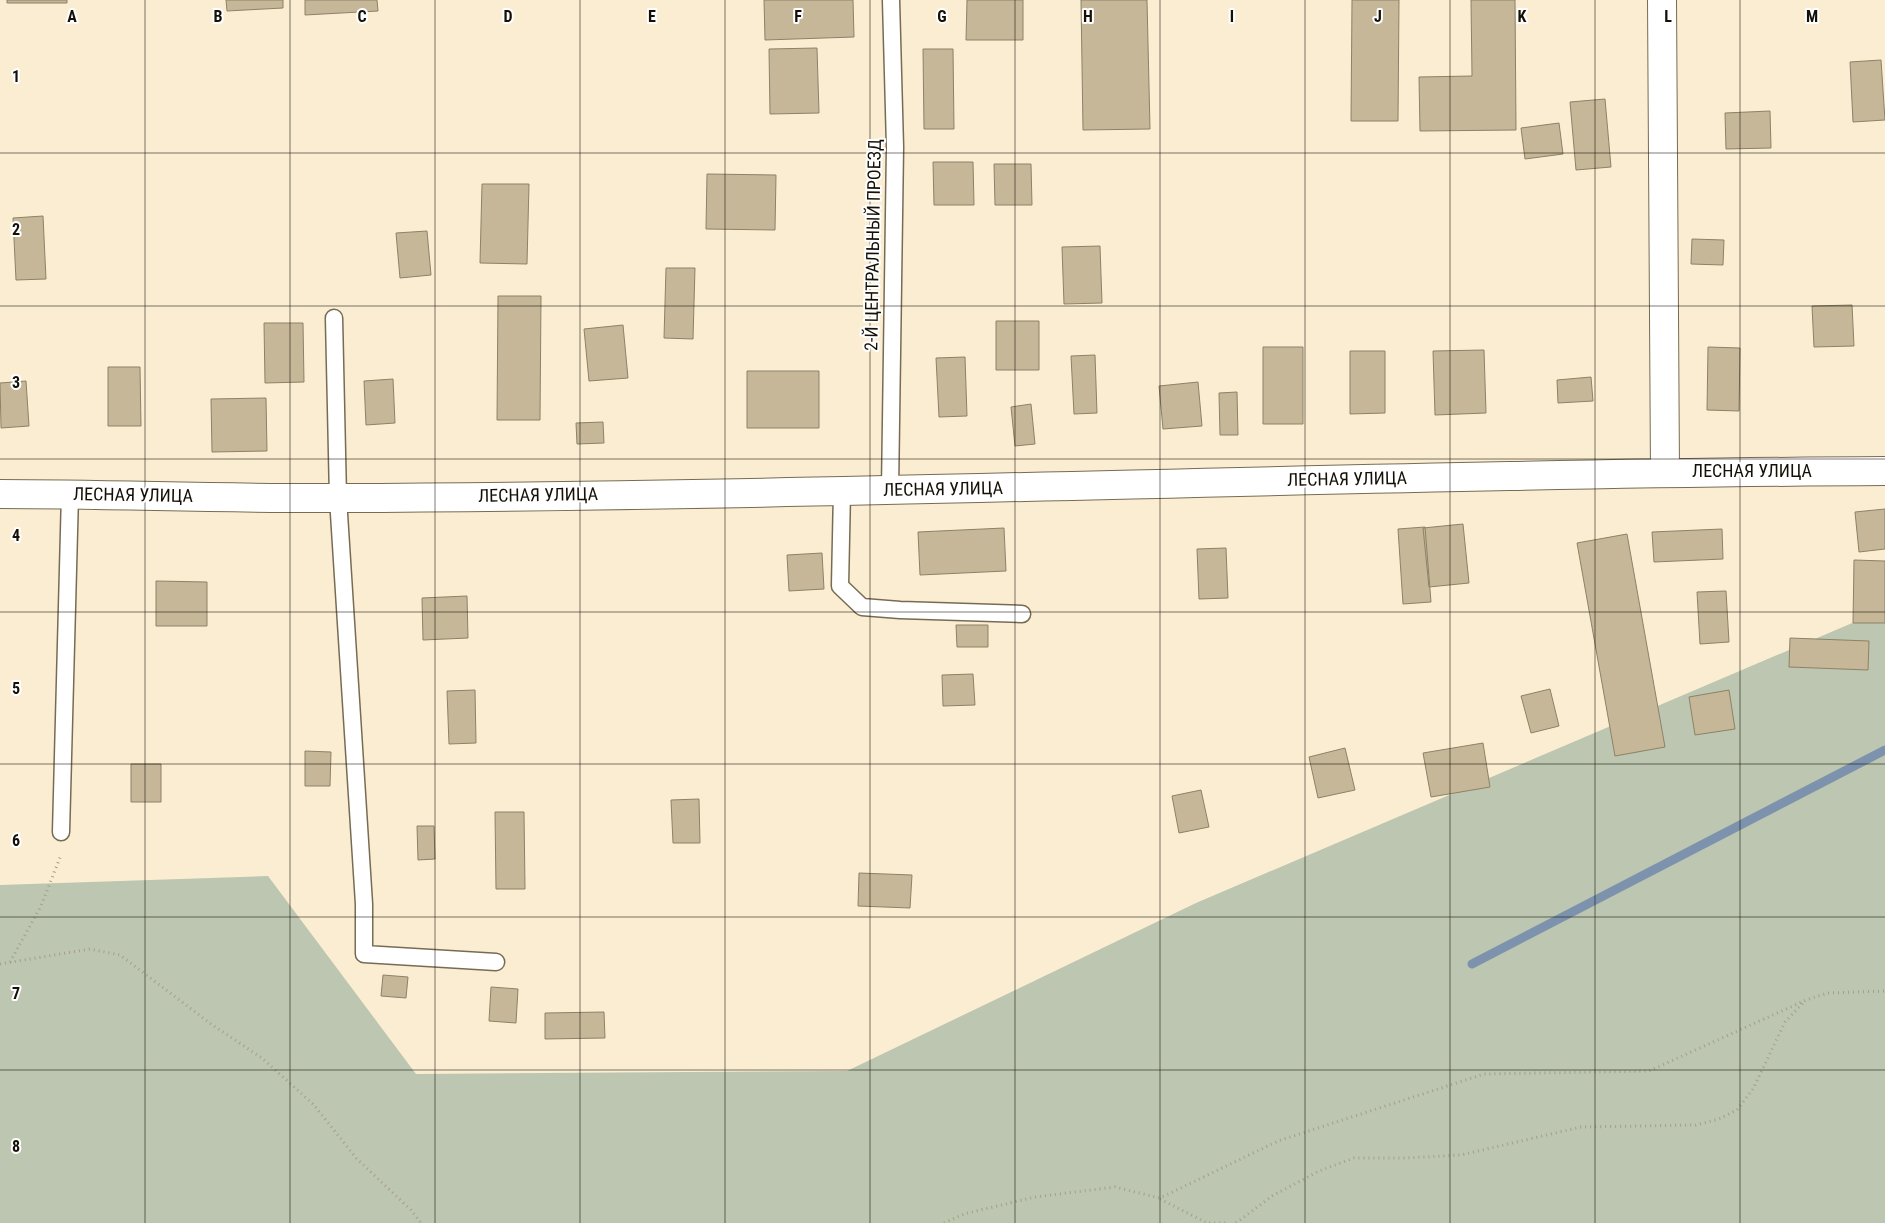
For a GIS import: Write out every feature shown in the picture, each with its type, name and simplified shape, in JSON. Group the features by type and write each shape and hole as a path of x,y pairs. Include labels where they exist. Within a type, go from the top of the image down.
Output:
{"street":[{"path":"1662,0 1665,472"},
{"name":"ЛЕСНАЯ УЛИЦА","path":"0,494 338,498 842,491 1665,472 1885,471"}],"lane":[{"name":"2-Й ЦЕНТРАЛЬНЫЙ ПРОЕЗД","path":"890,490 895,147 891,0"},
{"path":"334,318 338,498 364,904 364,954 496,962"},
{"path":"842,491 840,586 862,606 900,610 1022,614"},
{"path":"62,832 70,494"}],"path":[{"path":"10,962 40,906 61,857 62,832"},
{"path":"0,964 90,949 120,955 211,1024 270,1064 314,1105 356,1158 411,1210 421,1223"},
{"path":"1160,1198 1278,1141 1484,1074 1649,1071 1806,1000 1828,992 1885,991"},
{"path":"1236,1223 1272,1196 1319,1171 1354,1158 1461,1155 1581,1127 1696,1125 1719,1119 1737,1110 1753,1089 1785,1022 1806,1000"},
{"path":"944,1223 964,1214 1035,1197 1115,1187 1160,1198 1208,1222 1229,1223"}],"green space":[{"path":"1885,609 1885,1223 0,1223 0,885 268,876 416,1074 847,1071 1196,903"}],"building":[{"path":"7,0 67,0 67,3 7,3"},
{"path":"226,0 283,0 283,8 227,11"},
{"path":"305,0 377,0 378,11 305,15"},
{"path":"764,0 853,0 854,37 765,40"},
{"path":"967,0 1023,0 1023,40 966,40"},
{"path":"1081,0 1147,0 1150,129 1083,130"},
{"path":"1352,0 1399,0 1398,121 1351,121"},
{"path":"1471,0 1515,0 1516,130 1420,131 1419,77 1472,76"},
{"path":"817,48 819,113 770,114 769,49"},
{"path":"923,49 953,49 954,129 924,129"},
{"path":"1881,60 1885,120 1853,122 1850,62"},
{"path":"1605,99 1611,167 1576,170 1570,102"},
{"path":"1770,111 1771,148 1726,149 1725,113"},
{"path":"1559,123 1563,154 1525,159 1521,128"},
{"path":"933,162 973,162 974,205 934,205"},
{"path":"994,164 1031,164 1032,205 995,205"},
{"path":"707,174 776,175 775,230 706,229"},
{"path":"482,184 529,184 527,264 480,263"},
{"path":"43,216 46,279 16,280 13,218"},
{"path":"427,231 431,275 400,278 396,233"},
{"path":"1692,239 1724,240 1723,265 1691,264"},
{"path":"1100,246 1102,303 1064,304 1062,247"},
{"path":"666,268 695,268 693,339 664,338"},
{"path":"498,296 541,296 540,420 497,420"},
{"path":"1852,305 1854,346 1814,347 1812,306"},
{"path":"996,321 1039,321 1039,370 996,370"},
{"path":"264,323 303,323 304,382 265,383"},
{"path":"623,325 628,378 589,381 584,329"},
{"path":"1263,347 1303,347 1303,424 1263,424"},
{"path":"1708,347 1740,348 1739,411 1707,410"},
{"path":"1484,350 1486,413 1435,415 1433,351"},
{"path":"1350,351 1385,351 1385,413 1350,414"},
{"path":"1095,355 1097,413 1074,414 1071,356"},
{"path":"965,357 967,416 939,417 936,358"},
{"path":"108,367 140,367 141,426 108,426"},
{"path":"747,371 819,371 819,428 747,428"},
{"path":"1591,377 1593,401 1558,403 1557,380"},
{"path":"393,379 395,423 366,425 364,381"},
{"path":"26,381 29,426 1,428 0,383"},
{"path":"1198,382 1202,426 1163,429 1159,386"},
{"path":"1237,392 1238,435 1220,435 1219,393"},
{"path":"266,398 267,451 212,452 211,399"},
{"path":"1031,404 1035,444 1015,446 1011,407"},
{"path":"603,422 604,443 577,444 576,423"},
{"path":"1885,509 1885,549 1859,552 1855,512"},
{"path":"1463,524 1469,583 1429,587 1423,528"},
{"path":"1425,527 1431,602 1403,604 1398,529"},
{"path":"1004,528 1006,571 920,575 918,532"},
{"path":"1722,529 1723,559 1654,562 1652,532"},
{"path":"1627,534 1665,747 1615,756 1577,543"},
{"path":"1226,548 1228,598 1199,599 1197,549"},
{"path":"822,553 824,589 789,591 787,555"},
{"path":"1854,560 1885,561 1885,623 1853,623"},
{"path":"156,581 207,582 207,626 156,626"},
{"path":"1726,591 1729,642 1700,644 1697,592"},
{"path":"467,596 468,638 423,640 422,598"},
{"path":"956,625 988,625 988,647 957,647"},
{"path":"1790,638 1869,641 1868,670 1789,667"},
{"path":"973,674 975,705 943,706 942,675"},
{"path":"1550,689 1559,726 1531,733 1521,696"},
{"path":"475,690 476,743 449,744 447,691"},
{"path":"1729,690 1735,729 1695,735 1689,697"},
{"path":"1483,743 1490,787 1431,797 1423,753"},
{"path":"1345,748 1355,790 1318,798 1309,757"},
{"path":"305,751 331,752 330,786 305,786"},
{"path":"131,764 161,764 161,802 131,802"},
{"path":"1201,790 1209,827 1179,833 1172,796"},
{"path":"699,799 700,843 673,843 671,800"},
{"path":"495,812 524,812 525,889 496,889"},
{"path":"417,826 434,826 435,859 418,860"},
{"path":"859,873 912,875 910,908 858,906"},
{"path":"383,975 408,977 406,998 381,996"},
{"path":"491,987 518,989 516,1023 489,1021"},
{"path":"604,1012 605,1038 545,1039 545,1013"}],"waterway":[{"path":"1472,964 1885,750"}]}
